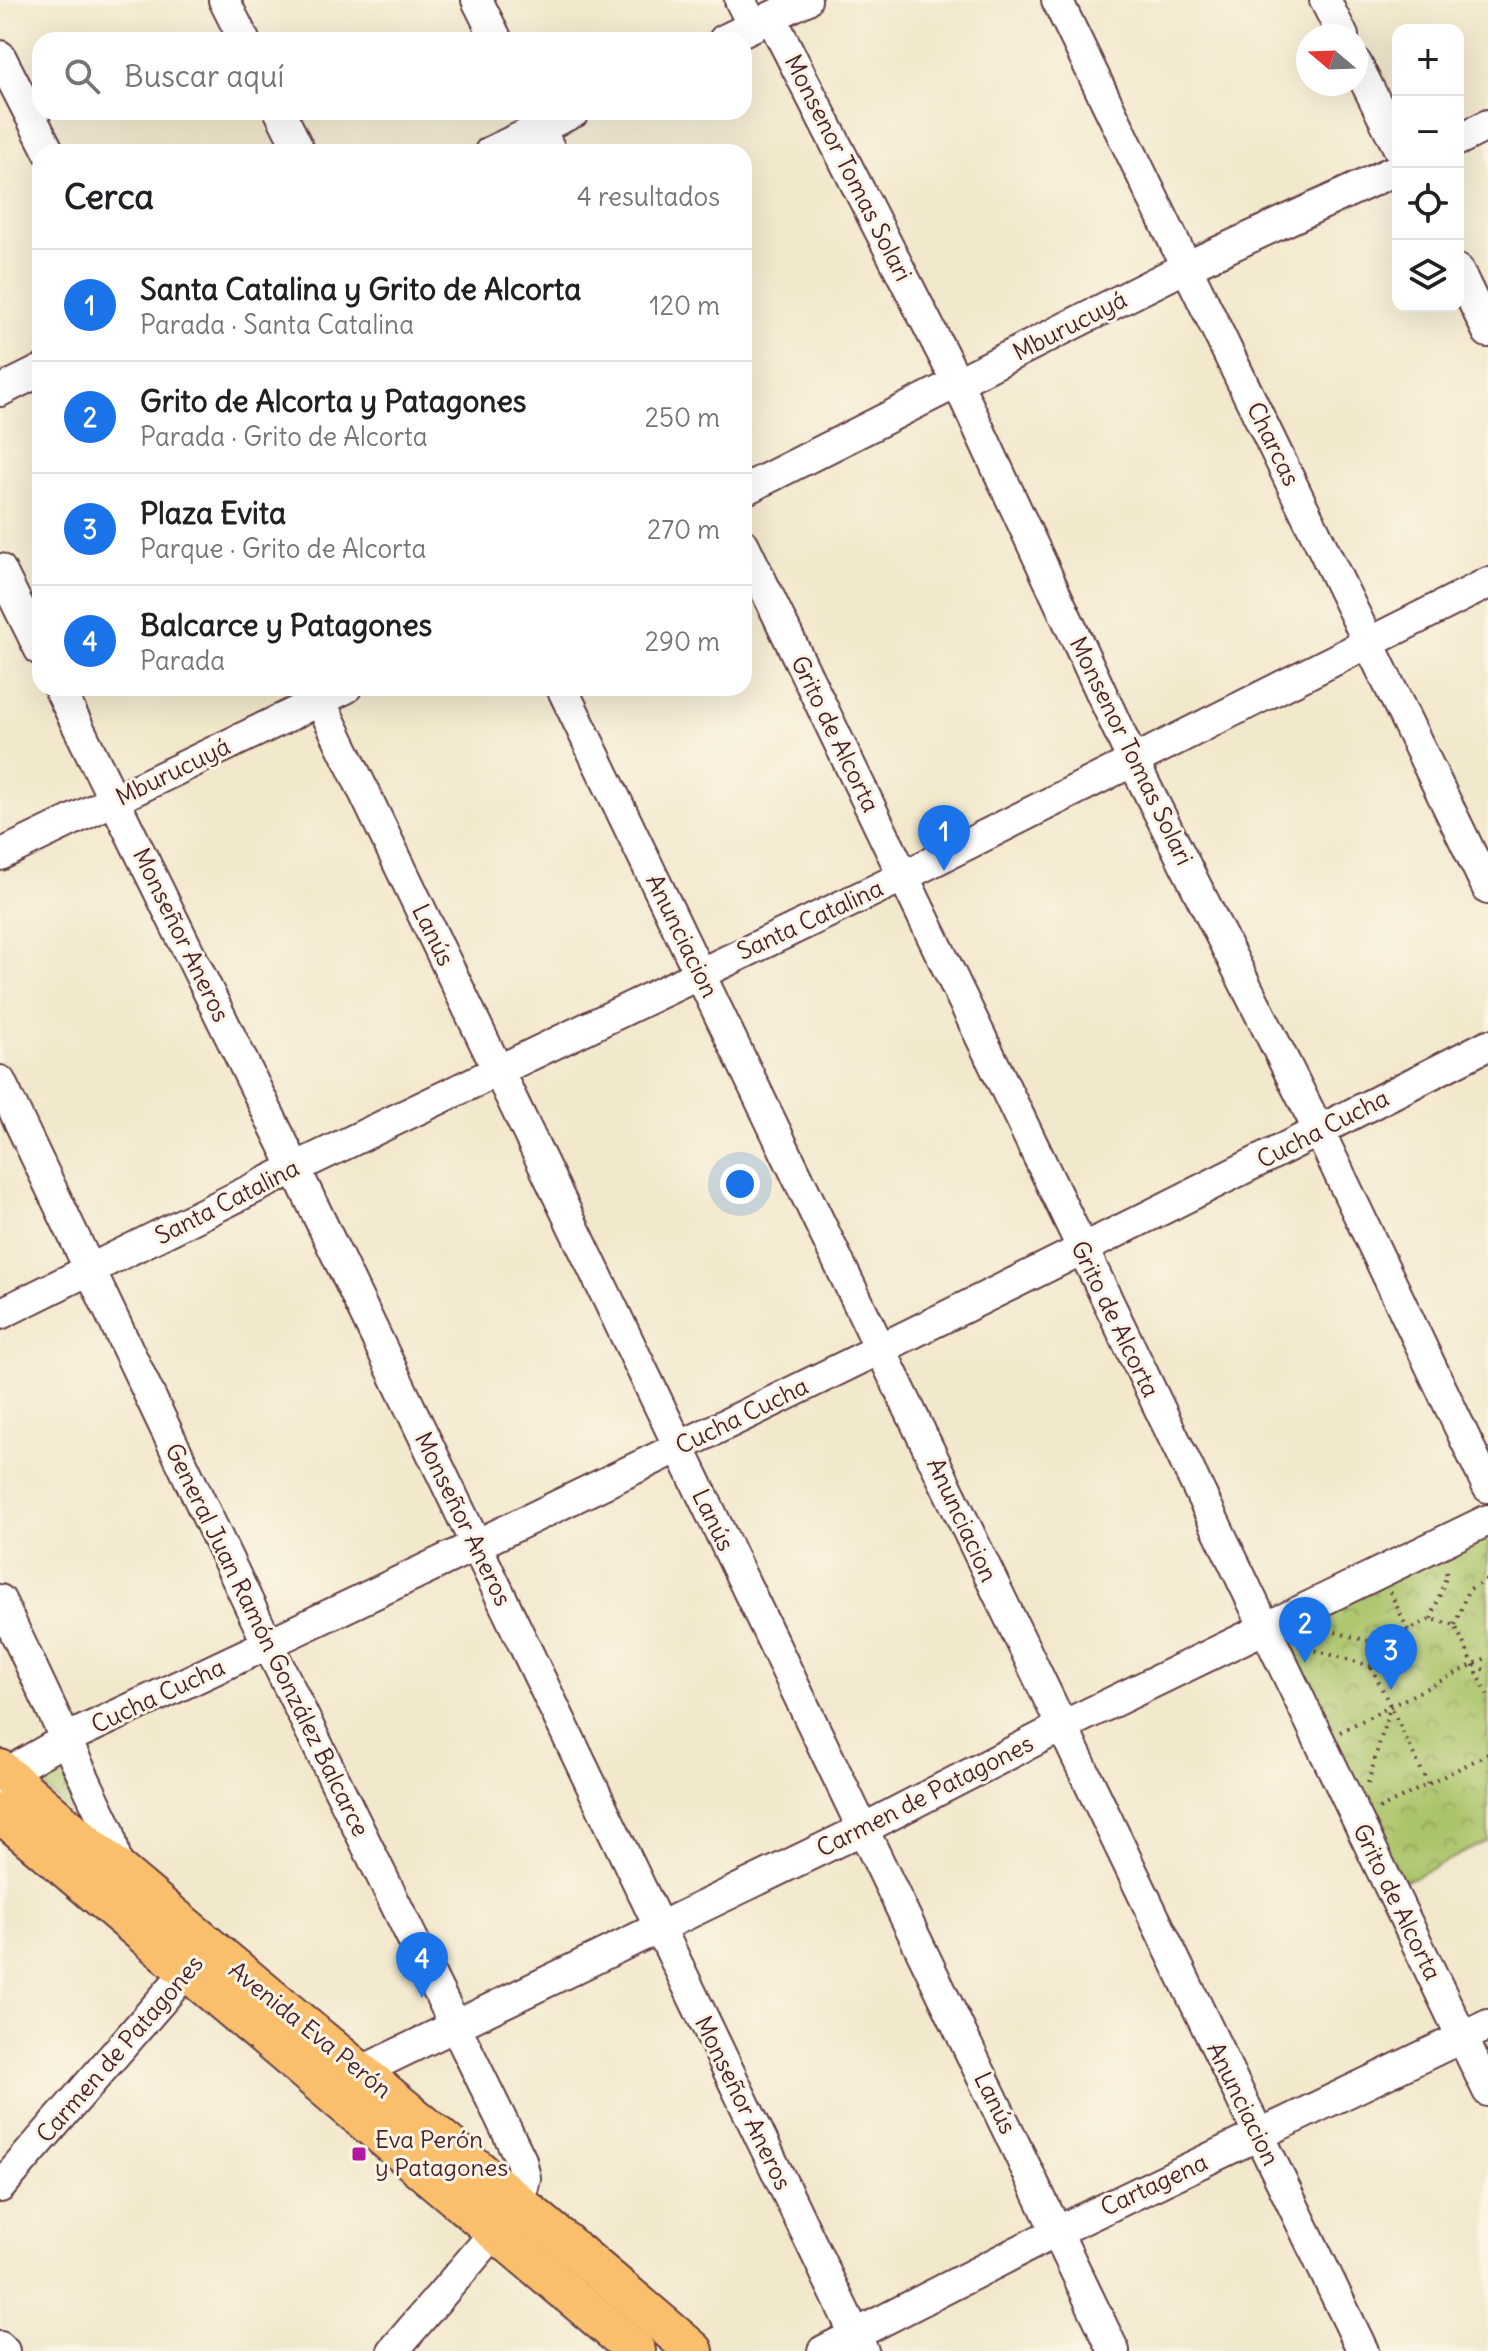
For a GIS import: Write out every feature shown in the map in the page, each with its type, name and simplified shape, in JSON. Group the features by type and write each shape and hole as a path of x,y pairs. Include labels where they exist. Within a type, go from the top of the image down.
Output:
{"main road":[{"name":"Avenida Eva Perón","path":"3,1778 118,1871 198,1959 496,2231 636,2351"},
{"name":"Avenida Eva Perón","path":"0,1813 198,1959 360,2072 520,2201 694,2351"}],"street":[{"path":"224,0 240,32"},
{"path":"477,0 493,32"},
{"path":"734,32 755,14 806,0"},
{"name":"Charcas","path":"1057,0 1488,889"},
{"path":"1325,0 1337,24"},
{"name":"Monsenor Tomas Solari","path":"755,14 958,384 1132,759 1319,1131 1488,1487"},
{"path":"0,56 32,119"},
{"path":"1368,87 1392,135"},
{"path":"33,120 45,144"},
{"path":"284,120 296,144"},
{"path":"509,144 560,120"},
{"path":"1464,137 1488,125"},
{"name":"Mburucuyá","path":"752,486 1188,266 1392,172"},
{"path":"1464,282 1488,332"},
{"path":"0,391 32,375"},
{"name":"Grito de Alcorta","path":"752,562 1083,1251 1274,1629 1319,1742 1357,1820 1475,2031 1488,2091"},
{"path":"0,569 32,634"},
{"name":"Santa Catalina","path":"0,1314 295,1168 904,876 1488,583"},
{"name":"Monseñor Aneros","path":"63,696 295,1168 859,2343"},
{"name":"Mburucuyá","path":"0,855 318,696"},
{"name":"Lanús","path":"328,696 677,1447 1114,2351"},
{"name":"Anunciacion","path":"566,696 1363,2351"},
{"name":"Cucha Cucha","path":"3,1778 68,1738 476,1547 1083,1251 1488,1045"},
{"name":"General Juan Ramón González Balcarce","path":"0,1081 268,1644 521,2160 525,2178 520,2201"},
{"name":"Carmen de Patagones","path":"360,2072 863,1829 1061,1727 1274,1629 1488,1520"},
{"path":"0,1600 68,1738 109,1831 118,1871"},
{"name":"Carmen de Patagones","path":"0,2187 198,1959"},
{"name":"Cartagena","path":"823,2351 859,2343 1056,2232 1475,2031"},
{"path":"393,2351 496,2231"}],"path":[{"path":"1431,1619 1447,1575 1437,1544"},
{"path":"1381,1572 1408,1630"},
{"path":"1488,1579 1468,1590 1455,1625 1488,1696"},
{"path":"1274,1629 1380,1644 1431,1619 1455,1625"},
{"path":"1274,1629 1371,1666 1428,1784"},
{"path":"1371,1666 1380,1644"},
{"path":"1319,1742 1488,1657"},
{"path":"1473,1664 1488,1672"},
{"path":"1357,1820 1390,1707"},
{"path":"1357,1820 1488,1754"}],"green space":[{"path":"1488,1520 1488,1841 1392,1888 1265,1630"},
{"path":"56,1759 83,1809 75,1817 32,1776"}],"place":[{"name":"Santa Catalina y Grito de Alcorta","path":"944,871"},
{"name":"Grito de Alcorta y Patagones","path":"1305,1663"},
{"name":"Plaza Evita","path":"1391,1690"},
{"name":"Balcarce y Patagones","path":"422,1998"},
{"name":"Eva Perón y Patagones","path":"359,2154"}]}
